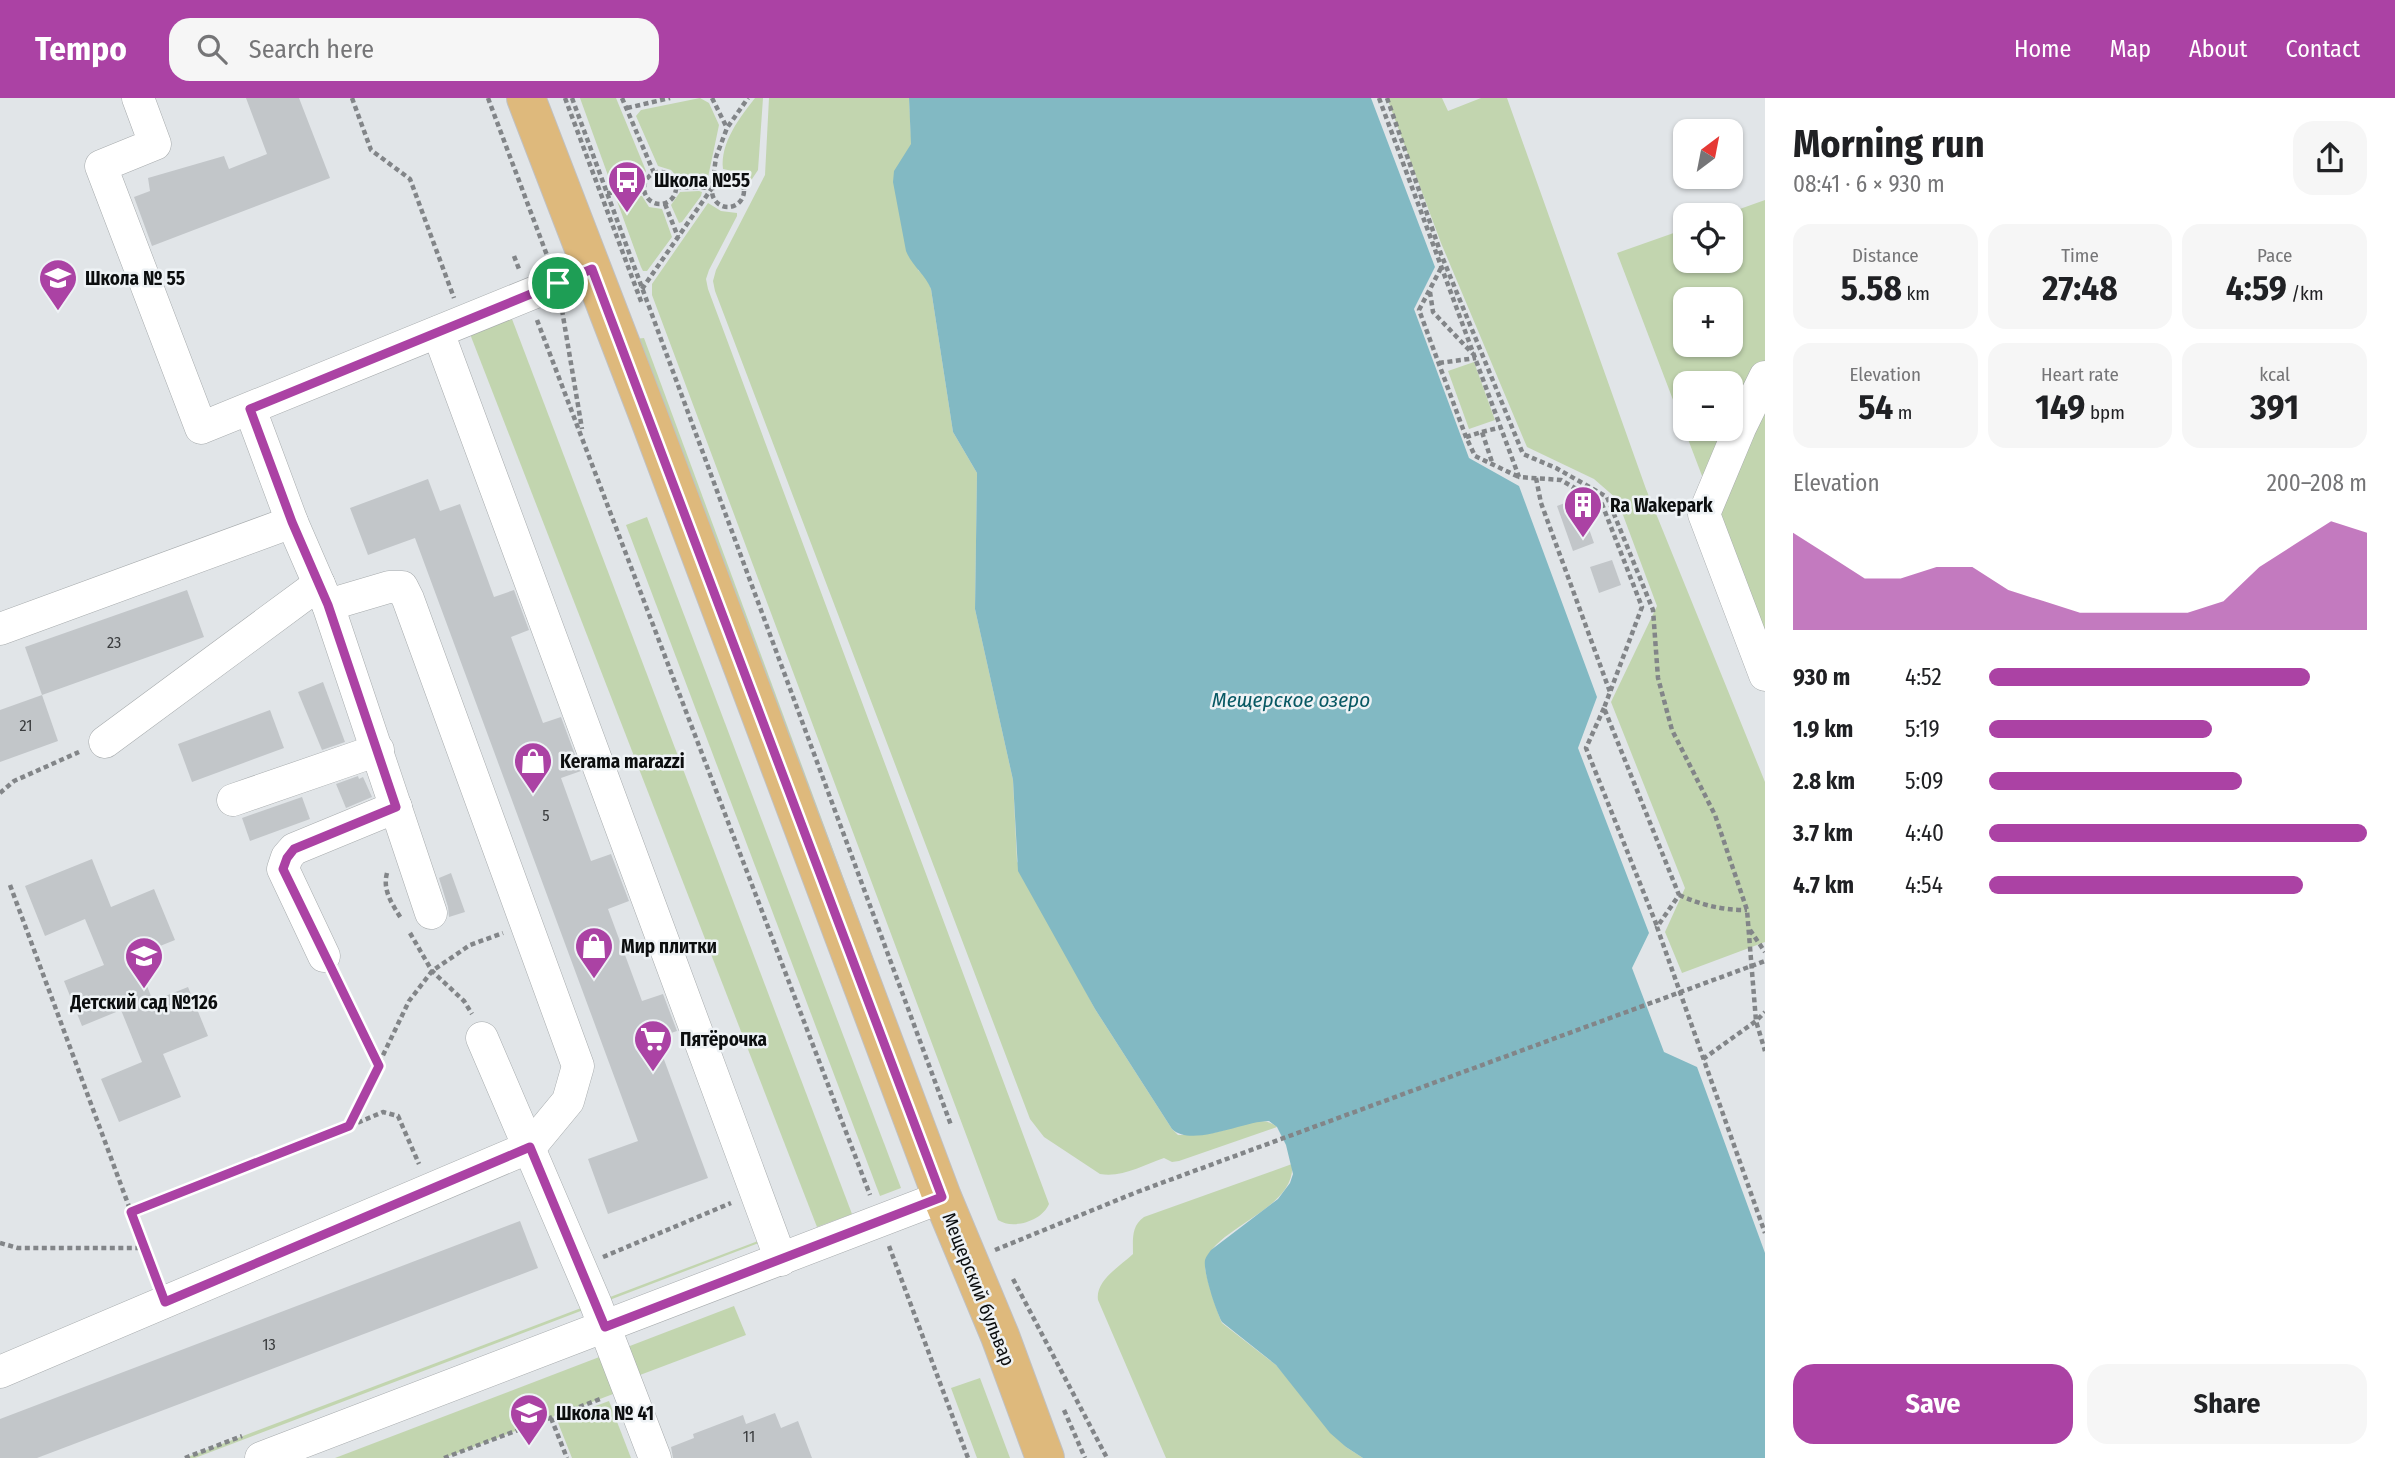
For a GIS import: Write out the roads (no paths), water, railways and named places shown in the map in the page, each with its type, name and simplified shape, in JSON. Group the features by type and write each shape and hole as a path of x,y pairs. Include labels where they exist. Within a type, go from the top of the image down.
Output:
{"main road":[{"name":"Мещерский бульвар","path":"526,98 942,1197 1000,1336 1045,1458"}],"street":[{"path":"138,98 155,144 101,166 201,428 592,269"},
{"path":"450,327 755,1193 781,1260"},
{"path":"1765,377 1704,514 1765,675"},
{"path":"250,409 292,522 324,595 431,913"},
{"path":"0,629 292,522"},
{"path":"0,1372 530,1147 568,1101 578,1066 402,587 324,595 105,742"},
{"path":"233,800 377,750"},
{"path":"324,956 283,869 287,858 294,849 396,807"},
{"path":"482,1038 580,1266 656,1458"},
{"path":"270,1457 942,1197"}],"water":[{"name":"Мещерское озеро","path":"909,98 1371,98 1435,267 1414,309 1469,458 1519,486 1597,697 1578,748 1649,933 1632,968 1664,1052 1697,1067 1765,1253 1765,1458 1363,1458 1330,1433 1276,1365 1222,1322 1213,1301 1205,1259 1211,1250 1278,1199 1290,1183 1293,1174 1286,1145 1277,1127 1269,1121 1205,1135 1181,1134 1172,1129 1095,1009 1018,871 1013,780 975,609 977,473 953,432 931,289 906,251 893,182 894,171 911,144"}],"place":[{"name":"Школа №55","path":"627,214"},
{"name":"Школа № 55","path":"58,312"},
{"name":"Ra Wakepark","path":"1583,539"},
{"name":"Kerama marazzi","path":"533,795"},
{"name":"Мир плитки","path":"594,980"},
{"name":"Детский сад №126","path":"144,990"},
{"name":"Пятёрочка","path":"653,1073"},
{"name":"Школа № 41","path":"529,1447"}]}
